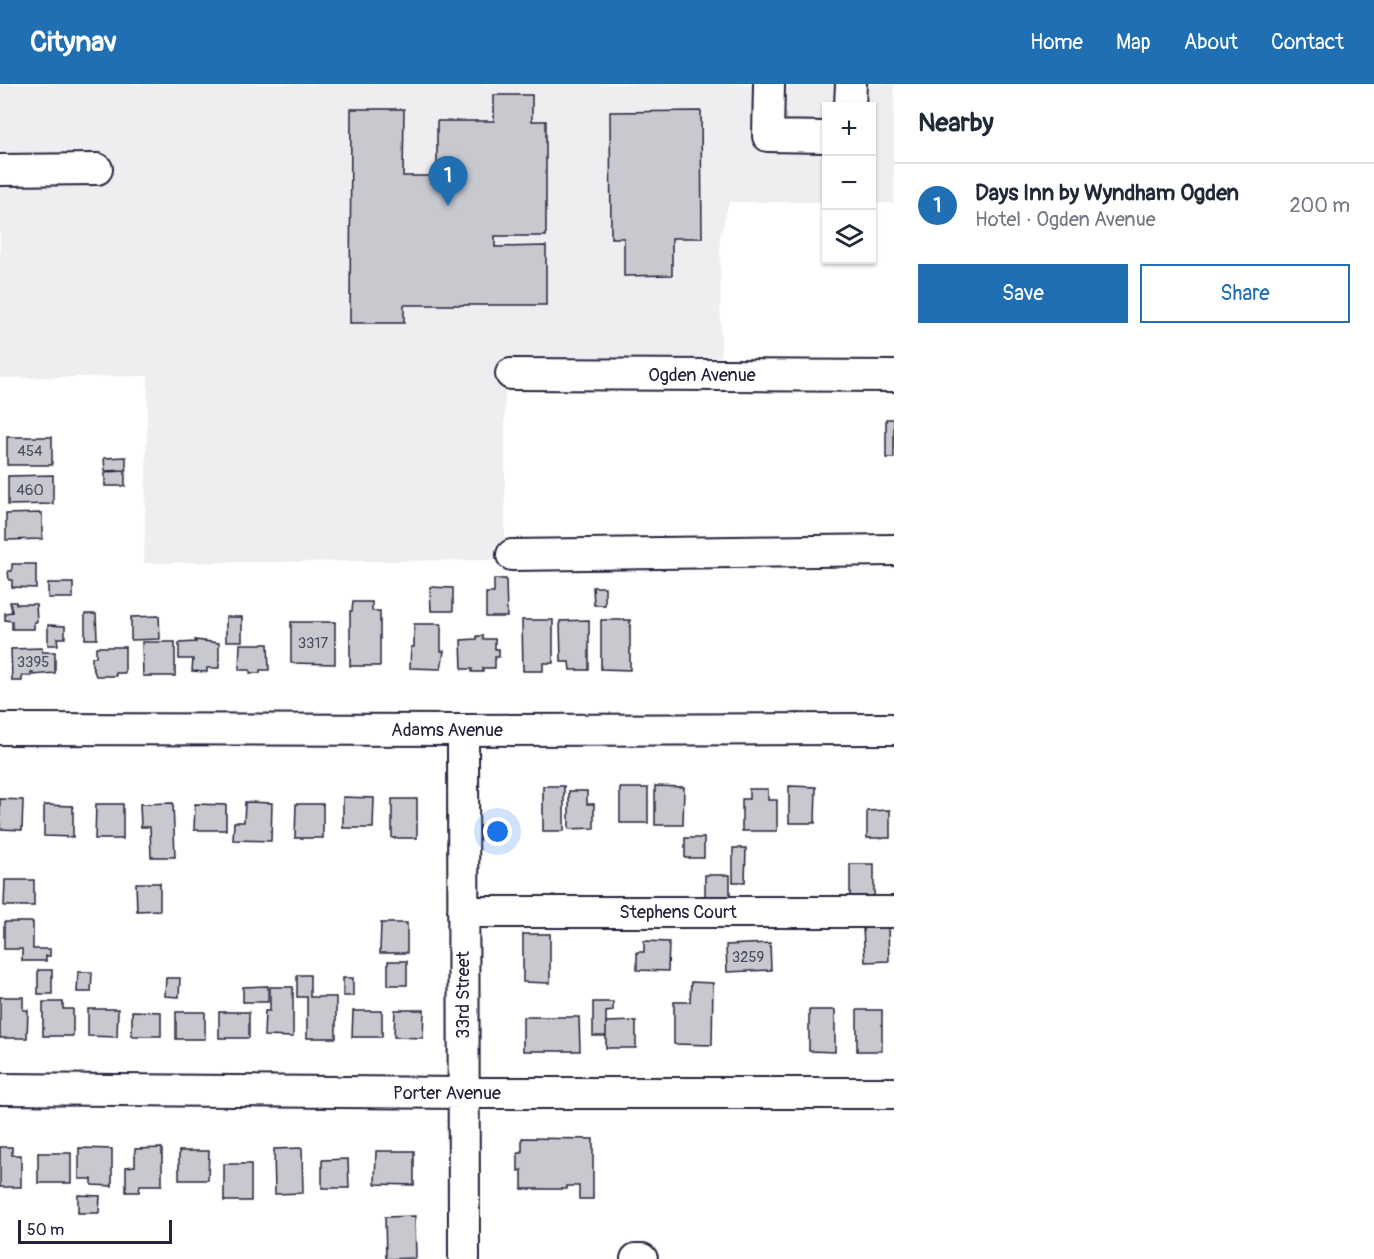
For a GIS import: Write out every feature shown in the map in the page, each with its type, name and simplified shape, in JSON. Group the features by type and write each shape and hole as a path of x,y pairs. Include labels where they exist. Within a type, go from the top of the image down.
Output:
{"street":[{"path":"769,84 768,136 822,137"},
{"path":"850,102 851,84"},
{"path":"0,170 97,169"},
{"name":"Ogden Avenue","path":"511,374 894,376"},
{"path":"512,555 894,550"},
{"name":"Adams Avenue","path":"0,729 894,729"},
{"name":"33rd Street","path":"463,730 464,1259"},
{"name":"Stephens Court","path":"463,912 894,912"},
{"name":"Porter Avenue","path":"0,1089 464,1093 894,1093"},
{"path":"636,1259 642,1259"}],"shaded area":[{"path":"0,84 894,84 894,203 876,203 876,102 822,102 822,202 729,202 720,237 721,357 505,357 505,560 144,563 148,376 0,378"}],"building":[{"path":"494,95 532,95 532,121 546,121 546,236 495,236 495,247 546,246 546,305 404,305 404,323 350,323 351,109 404,109 403,176 437,176 437,121 494,121"},
{"path":"701,111 702,238 672,238 672,275 624,276 624,238 611,238 610,112"},
{"path":"886,419 894,419 894,458 886,458"},
{"path":"7,437 52,437 52,465 7,465"},
{"path":"126,457 126,470 105,471 104,458"},
{"path":"125,471 125,486 105,486 105,472"},
{"path":"53,475 53,504 8,505 8,476"},
{"path":"42,513 42,539 6,540 6,514"},
{"path":"12,564 36,564 36,588 12,587 8,571 12,571"},
{"path":"494,579 506,579 507,617 486,617 486,593 494,593"},
{"path":"48,583 73,583 73,598 48,598"},
{"path":"430,587 453,588 453,611 431,611"},
{"path":"593,587 605,587 605,605 594,605"},
{"path":"10,602 36,604 37,622 34,622 34,629 12,629 12,621 5,620 5,613 12,612"},
{"path":"353,602 372,602 372,611 380,611 380,666 350,666 350,611 352,611"},
{"path":"85,614 96,614 97,639 85,639"},
{"path":"159,616 160,639 131,640 131,617"},
{"path":"226,617 242,617 242,641 226,641"},
{"path":"522,620 553,620 553,663 543,663 543,671 523,671"},
{"path":"589,620 589,670 570,670 569,662 561,662 560,621"},
{"path":"601,620 630,620 630,670 601,669"},
{"path":"291,622 335,622 335,664 291,663"},
{"path":"414,624 441,624 441,651 444,651 441,669 410,668 411,647 414,647"},
{"path":"48,625 65,626 65,638 57,638 58,645 48,645"},
{"path":"477,636 483,636 483,639 495,639 495,649 499,649 499,657 495,657 495,668 483,668 483,672 462,669 461,640 477,639"},
{"path":"195,640 219,643 219,668 207,668 207,672 192,671 193,659 179,659 179,643 196,642"},
{"path":"142,642 175,642 175,676 143,676"},
{"path":"240,644 268,644 269,670 250,673 250,670 239,670"},
{"path":"96,647 125,647 125,673 116,673 116,676 96,676 92,657 96,657"},
{"path":"42,648 42,652 55,652 55,673 33,675 31,672 31,676 22,676 22,681 12,681 11,649"},
{"path":"543,786 564,786 564,831 543,831"},
{"path":"655,786 684,787 683,825 655,825"},
{"path":"789,786 816,787 815,823 789,823"},
{"path":"620,788 648,788 648,823 620,823"},
{"path":"749,789 768,789 768,800 777,800 777,831 742,831 742,799 749,799"},
{"path":"569,791 587,791 587,804 594,804 594,828 569,829"},
{"path":"343,797 374,798 373,828 343,828"},
{"path":"0,799 23,800 22,830 0,829"},
{"path":"392,799 417,799 417,838 392,838"},
{"path":"245,802 272,803 271,841 233,840 234,822 244,822"},
{"path":"173,803 175,857 151,857 150,827 141,827 140,804"},
{"path":"96,804 123,804 123,839 95,839"},
{"path":"195,804 226,805 226,830 194,830"},
{"path":"296,804 323,804 323,838 295,838"},
{"path":"44,805 73,806 73,837 44,836"},
{"path":"890,810 890,838 867,838 867,811"},
{"path":"685,838 704,838 704,858 685,858"},
{"path":"733,848 746,848 745,882 733,882"},
{"path":"850,864 874,864 874,902 850,902"},
{"path":"705,875 730,875 730,911 705,911"},
{"path":"5,880 34,880 34,906 4,906"},
{"path":"136,883 160,883 160,910 137,911"},
{"path":"4,922 33,922 33,949 50,949 50,956 46,956 46,961 22,961 22,949 4,949"},
{"path":"381,923 407,923 407,953 380,953"},
{"path":"888,927 889,961 865,962 863,928"},
{"path":"523,934 550,934 550,983 523,982"},
{"path":"644,941 669,942 668,971 637,970 637,952 644,952"},
{"path":"770,943 771,970 727,972 726,945"},
{"path":"388,961 407,961 407,985 388,985"},
{"path":"38,970 52,970 52,994 38,994"},
{"path":"78,972 92,972 91,992 77,992"},
{"path":"297,975 310,975 310,997 336,997 336,1038 307,1038 307,997 297,997"},
{"path":"166,978 180,978 179,997 165,996"},
{"path":"343,978 353,978 353,996 343,996"},
{"path":"691,982 713,983 712,1045 674,1044 674,1002 690,1002"},
{"path":"268,986 268,1002 243,1002 243,987"},
{"path":"270,987 293,987 293,1037 264,1036 265,1011 270,1011"},
{"path":"0,997 23,997 23,1010 28,1010 27,1038 0,1038"},
{"path":"43,1002 63,1002 63,1009 73,1009 73,1036 43,1036"},
{"path":"593,1002 613,1002 613,1011 606,1012 606,1036 593,1036"},
{"path":"88,1009 118,1009 117,1037 88,1036"},
{"path":"395,1010 424,1010 423,1038 394,1037"},
{"path":"809,1010 835,1010 835,1052 809,1051"},
{"path":"857,1010 882,1010 882,1051 857,1051"},
{"path":"132,1011 161,1012 161,1036 132,1036"},
{"path":"353,1011 382,1011 382,1037 352,1037"},
{"path":"176,1012 205,1012 205,1039 176,1039"},
{"path":"219,1012 249,1012 249,1038 219,1038"},
{"path":"523,1017 579,1017 580,1051 523,1051"},
{"path":"636,1021 636,1048 606,1048 606,1022"},
{"path":"522,1138 593,1139 593,1199 579,1199 579,1186 567,1186 567,1189 522,1189 522,1170 518,1171 518,1153 522,1153"},
{"path":"0,1147 12,1147 12,1155 21,1155 21,1187 0,1187"},
{"path":"79,1148 112,1149 112,1186 92,1185 92,1179 79,1179"},
{"path":"162,1148 162,1185 140,1185 139,1192 126,1192 126,1167 135,1166 135,1149"},
{"path":"302,1148 303,1193 275,1194 274,1149"},
{"path":"179,1151 209,1151 208,1180 179,1180"},
{"path":"376,1151 414,1151 414,1185 375,1184"},
{"path":"38,1153 71,1153 71,1183 38,1183"},
{"path":"348,1159 349,1188 322,1188 322,1160"},
{"path":"224,1164 251,1164 251,1201 224,1201"},
{"path":"78,1195 100,1196 99,1213 78,1213"},
{"path":"415,1216 416,1258 386,1259 385,1217"}],"place":[{"name":"Days Inn by Wyndham Ogden","path":"448,206"}]}
